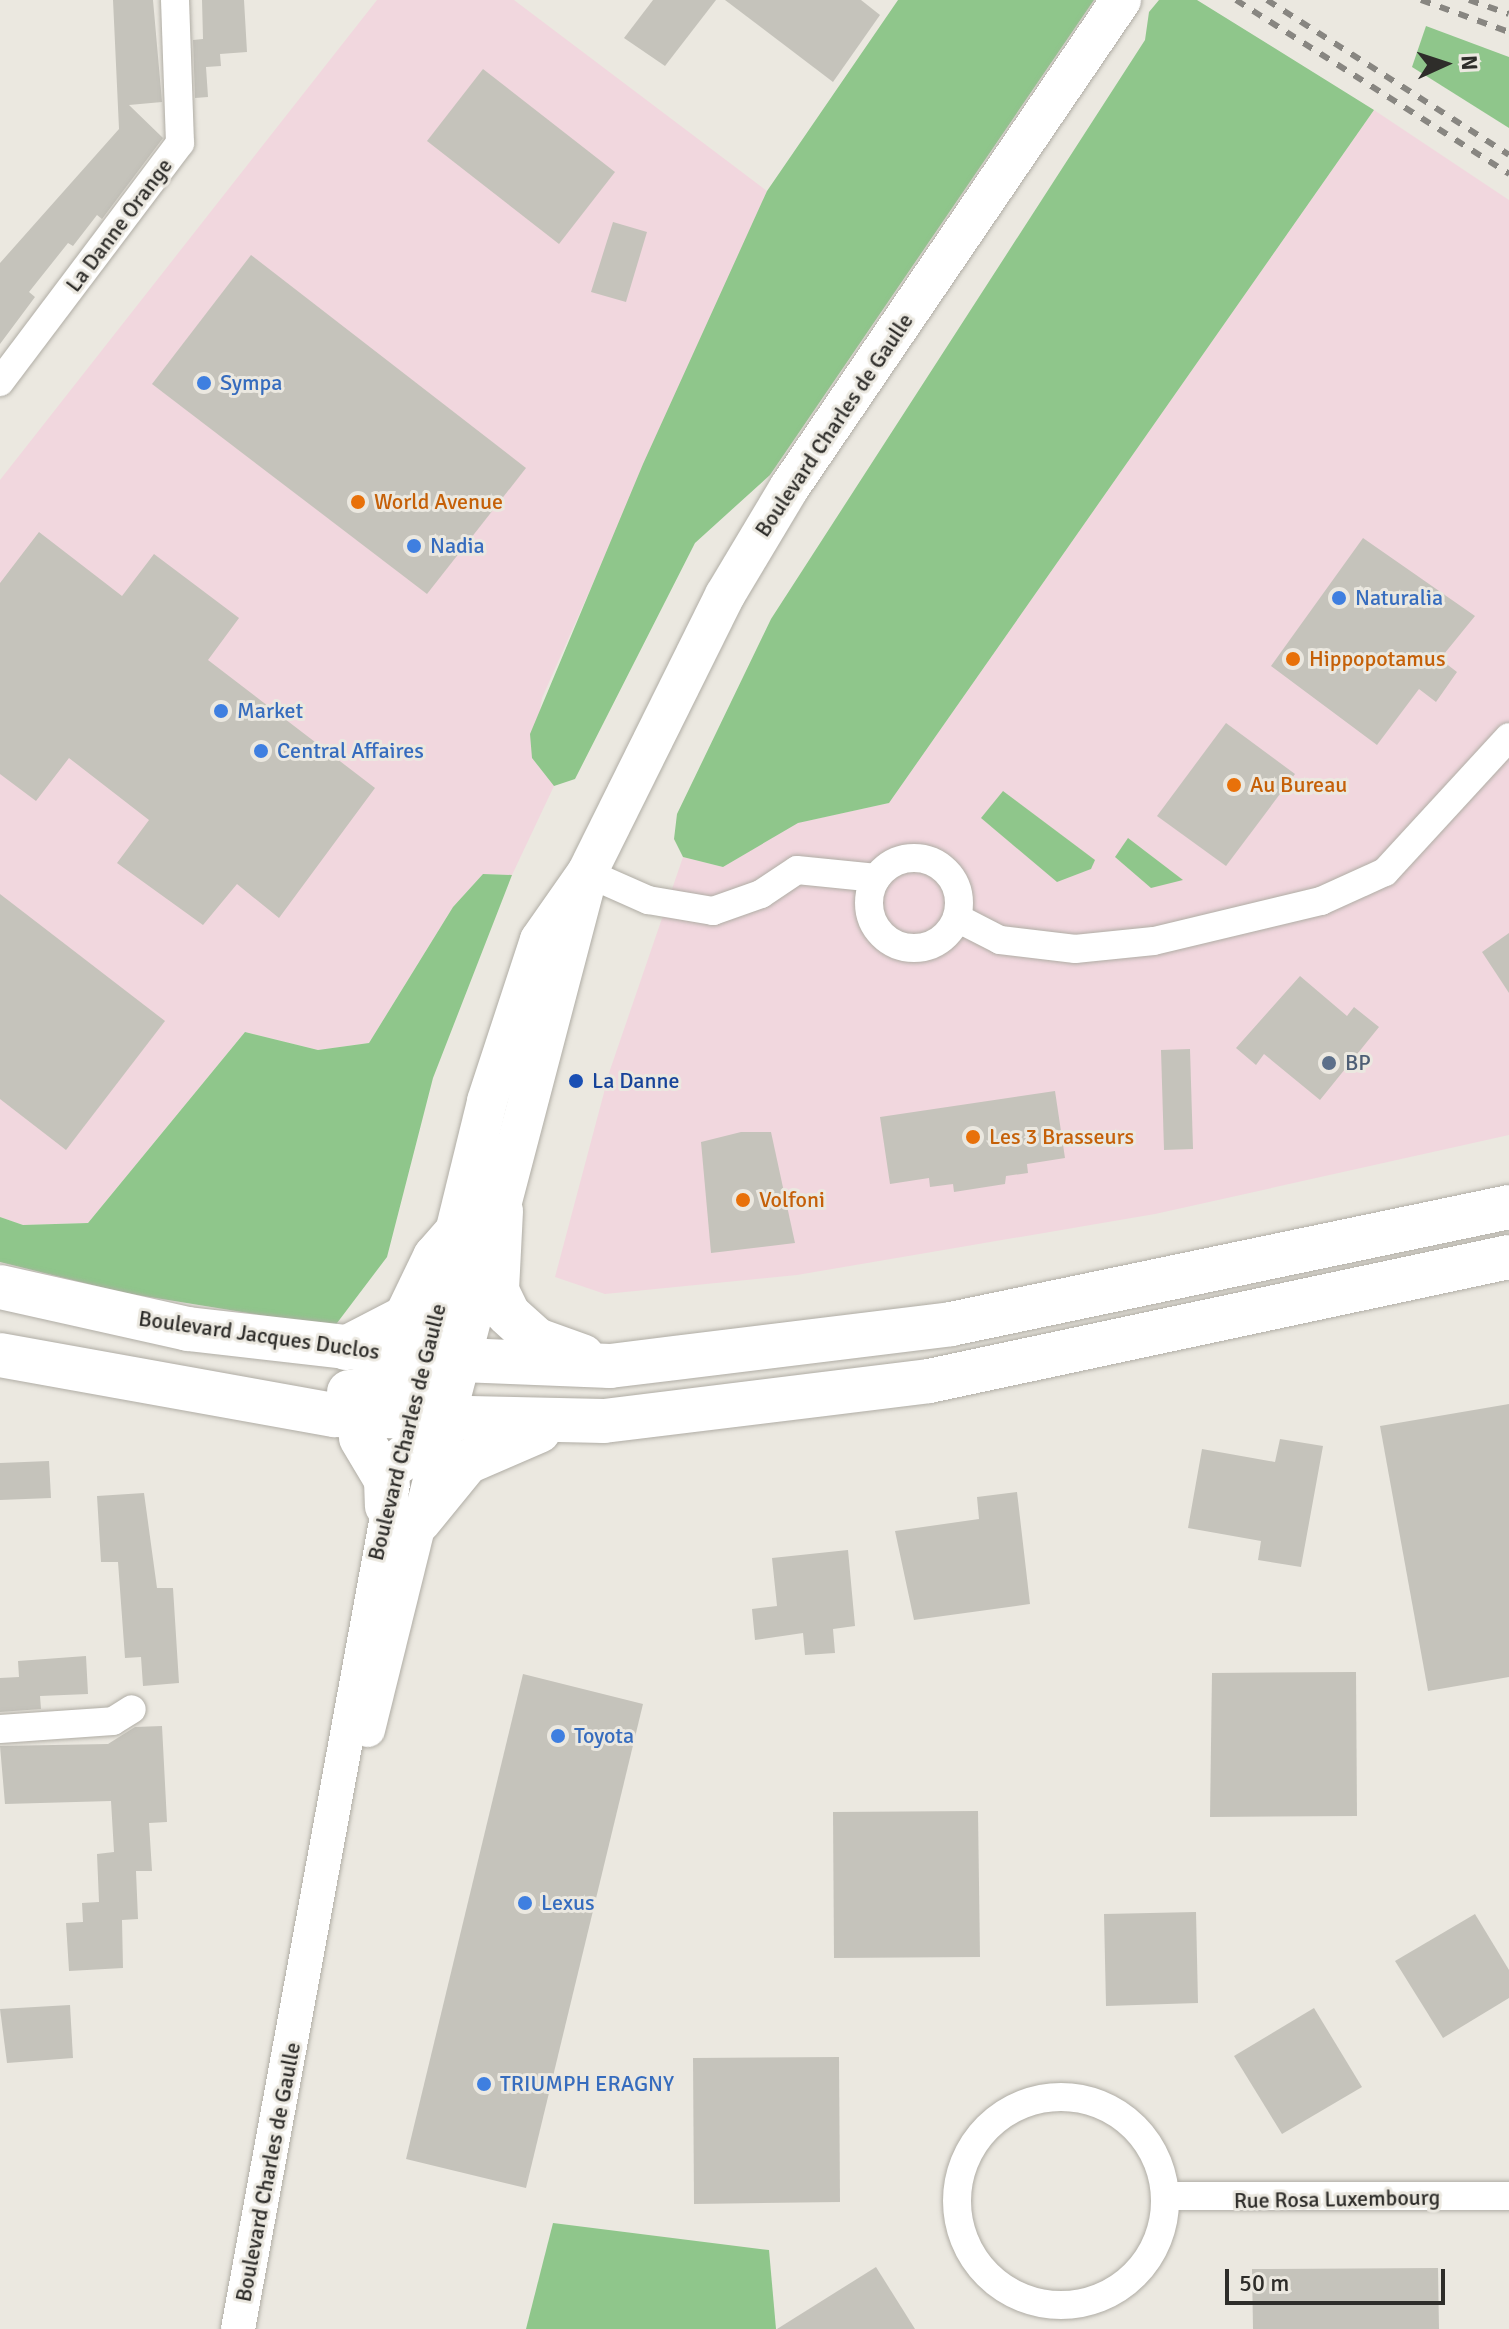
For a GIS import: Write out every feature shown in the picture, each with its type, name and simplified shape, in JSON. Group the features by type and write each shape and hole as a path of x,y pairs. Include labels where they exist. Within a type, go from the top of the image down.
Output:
{"main road":[{"name":"Boulevard Charles de Gaulle","path":"425,1402 455,1234 487,1101 540,940 587,873 773,514 1121,0"},
{"name":"Boulevard Charles de Gaulle","path":"425,1402 501,1211 587,873"},
{"path":"1201,1273 1227,1245 1509,1181"},
{"path":"425,1402 610,1366 951,1324 1509,1207"},
{"path":"501,1211 497,1291 508,1314 537,1340 610,1366"},
{"path":"346,1348 406,1317 435,1257 455,1234"},
{"path":"181,1393 257,1378 576,1421 693,1414 929,1381 1509,1257"},
{"name":"Boulevard Jacques Duclos","path":"0,1287 188,1329 346,1348 425,1402"},
{"path":"0,1355 181,1393 335,1415 506,1394 588,1380 610,1366"},
{"path":"335,1415 376,1456 403,1513 480,1454 576,1421"}],"street":[{"name":"La Danne Orange","path":"0,382 180,143 175,0"},
{"path":"957,918 1000,940 1075,949 1154,941 1321,901 1385,872 1509,737"},
{"path":"899,860 928,860 958,889 957,918 939,941 894,944 873,921 877,878 899,860"},
{"path":"587,873 648,900 713,911 761,894 797,870 819,866 877,878"},
{"name":"Boulevard Charles de Gaulle","path":"403,1513 425,1402"},
{"name":"Boulevard Charles de Gaulle","path":"238,2329 298,2014 425,1402"},
{"path":"0,1729 113,1721 132,1709"},
{"path":"1061,2095 1092,2100 1137,2129 1159,2164 1166,2196 1161,2231 1146,2263 1120,2288 1088,2303 1052,2306 1000,2285 967,2249 957,2214 958,2179 979,2137 1025,2101 1061,2095"},
{"name":"Rue Rosa Luxembourg","path":"1166,2196 1509,2196"}],"shaded area":[{"path":"377,0 514,0 767,191 542,698 532,758 554,786 512,875 483,874 453,907 369,1043 318,1050 245,1032 88,1223 23,1225 0,1217 0,480"},
{"path":"1374,110 1509,200 1509,1135 1155,1214 797,1275 605,1294 555,1277 610,1070 683,857 723,867 797,823 889,803"}],"green space":[{"path":"898,0 1094,0 770,475 695,543 575,779 554,786 532,758 530,734 643,464 767,191"},
{"path":"1159,0 1197,0 1374,110 889,803 798,823 723,867 683,857 674,839 677,814 771,619 1145,40 1149,12"},
{"path":"1426,26 1509,57 1509,128 1412,67"},
{"path":"1003,791 1095,860 1091,869 1057,882 981,818"},
{"path":"1128,838 1183,880 1151,888 1115,857"},
{"path":"483,874 512,875 433,1078 387,1257 334,1327 125,1293 0,1262 0,1217 23,1225 88,1223 245,1032 318,1050 369,1043 453,907"},
{"path":"553,2223 769,2250 776,2329 526,2329"}],"building":[{"path":"113,0 153,0 162,102 129,105 163,138 102,219 97,215 73,246 68,243 29,292 35,297 0,344 0,263 119,129"},
{"path":"202,0 244,0 247,52 220,54 221,66 206,67 208,97 195,98 193,40 203,39"},
{"path":"653,0 716,0 665,66 624,38"},
{"path":"725,0 861,0 880,15 833,82"},
{"path":"483,69 615,172 559,244 427,141"},
{"path":"613,222 647,232 626,302 591,292"},
{"path":"251,255 526,468 427,594 152,384"},
{"path":"39,532 122,596 154,554 239,618 208,660 375,788 279,918 237,884 203,925 117,863 149,820 69,758 36,801 0,774 0,583"},
{"path":"1363,538 1475,616 1440,659 1457,672 1436,702 1419,689 1377,745 1271,666"},
{"name":"Au Bureau","path":"1226,723 1295,774 1226,866 1157,816"},
{"path":"0,894 165,1021 66,1150 0,1099"},
{"path":"1509,933 1509,993 1482,952"},
{"path":"1300,976 1347,1016 1354,1007 1379,1027 1320,1100 1264,1054 1256,1065 1236,1048"},
{"path":"1190,1049 1193,1149 1164,1150 1161,1050"},
{"name":"Les 3 Brasseurs","path":"1055,1091 1065,1158 1027,1164 1028,1173 1006,1176 1005,1184 954,1192 953,1184 930,1187 929,1178 890,1184 880,1117"},
{"path":"741,1132 771,1132 795,1243 711,1253 701,1142"},
{"path":"1509,1404 1509,1677 1428,1691 1380,1426"},
{"path":"1280,1439 1323,1446 1301,1567 1258,1560 1261,1541 1188,1528 1202,1449 1275,1462"},
{"path":"49,1461 51,1498 0,1500 0,1463"},
{"path":"1017,1492 1030,1604 914,1620 895,1531 979,1519 977,1497"},
{"path":"144,1493 157,1588 173,1588 179,1683 143,1686 141,1657 125,1658 118,1562 101,1562 97,1496"},
{"path":"848,1550 855,1626 833,1629 835,1653 805,1655 803,1633 755,1640 752,1609 777,1606 772,1558"},
{"path":"86,1656 88,1694 40,1696 41,1709 0,1712 0,1678 19,1677 18,1661"},
{"path":"1356,1672 1357,1816 1210,1817 1212,1673"},
{"path":"523,1674 643,1704 526,2188 406,2159"},
{"path":"162,1726 167,1822 149,1823 152,1871 136,1871 138,1919 122,1920 123,1968 69,1971 66,1923 83,1922 82,1903 99,1902 97,1854 114,1852 111,1801 5,1804 0,1746 108,1744 135,1727"},
{"path":"978,1811 980,1957 834,1958 833,1812"},
{"path":"1196,1912 1198,2003 1106,2006 1104,1914"},
{"path":"1475,1914 1509,1970 1509,1998 1443,2038 1395,1961"},
{"path":"70,2005 73,2058 7,2063 0,2009"},
{"path":"1314,2008 1362,2087 1282,2134 1234,2056"},
{"path":"839,2057 840,2202 694,2204 693,2058"},
{"path":"876,2267 915,2329 777,2329"},
{"path":"1438,2268 1439,2329 1253,2329 1252,2269"}],"railway":[{"path":"1236,0 1509,174"},
{"path":"1267,0 1509,155"},
{"path":"1421,0 1509,32"},
{"path":"1469,0 1509,14"}],"place":[{"name":"Sympa","path":"204,383"},
{"name":"World Avenue","path":"358,502"},
{"name":"Nadia","path":"414,546"},
{"name":"Naturalia","path":"1339,598"},
{"name":"Hippopotamus","path":"1293,659"},
{"name":"Market","path":"221,711"},
{"name":"Central Affaires","path":"261,751"},
{"name":"Au Bureau","path":"1234,785"},
{"name":"BP","path":"1329,1063"},
{"name":"La Danne","path":"576,1081"},
{"name":"Les 3 Brasseurs","path":"973,1137"},
{"name":"Volfoni","path":"743,1200"},
{"name":"Toyota","path":"558,1736"},
{"name":"Lexus","path":"525,1903"},
{"name":"TRIUMPH ERAGNY","path":"484,2084"}]}
